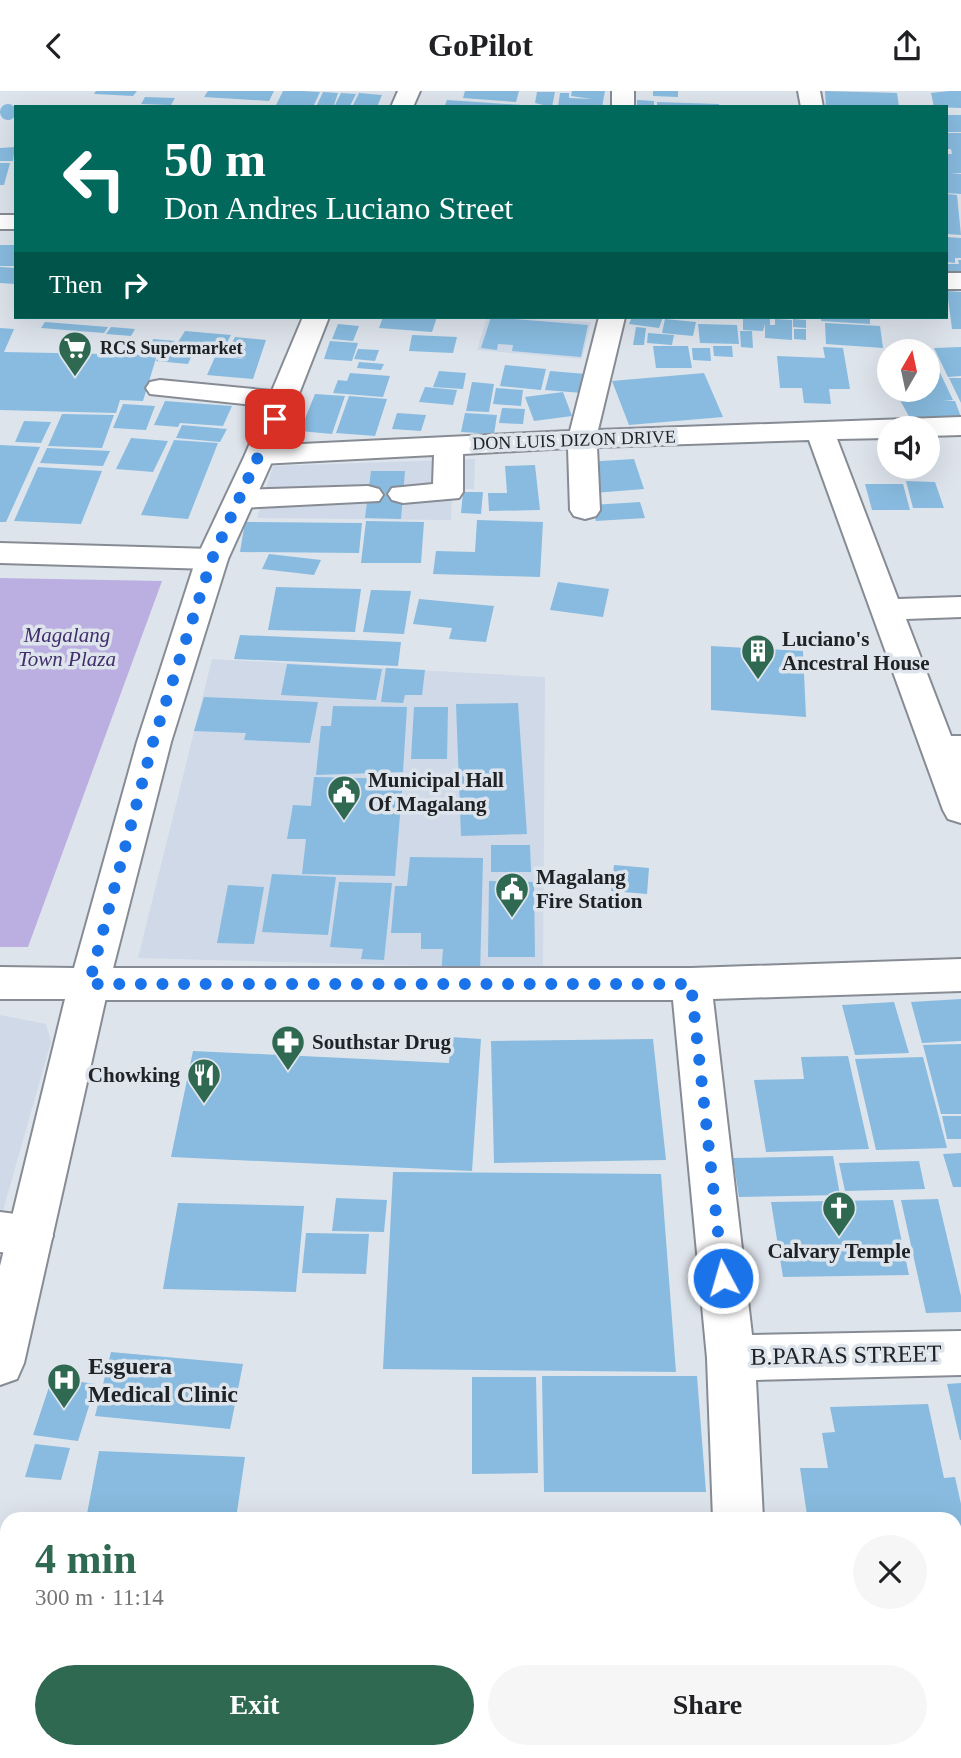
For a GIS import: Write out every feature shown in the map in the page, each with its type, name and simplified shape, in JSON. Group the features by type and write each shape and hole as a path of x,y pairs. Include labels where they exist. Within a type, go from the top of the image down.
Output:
{"street":[{"path":"0,1363 15,1234 89,984 153,742 212,559 260,456 315,319"},
{"path":"585,510 582,439 612,319"},
{"path":"160,389 283,400"},
{"name":"DON LUIS DIZON DRIVE","path":"940,427 961,426"},
{"name":"DON LUIS DIZON DRIVE","path":"260,456 582,439 877,429"},
{"path":"820,431 887,610 949,748 961,810"},
{"path":"403,494 448,492 449,446"},
{"path":"333,496 337,452"},
{"path":"240,499 368,495"},
{"path":"0,553 212,559"},
{"path":"887,610 961,607"},
{"path":"0,983 691,984 961,975"},
{"path":"691,984 731,1359 738,1512"},
{"name":"B.PARAS STREET","path":"731,1359 961,1353"}],"shaded area":[{"path":"486,319 591,322 582,359 477,350"},
{"path":"475,459 474,489 452,489 451,520 257,518 273,466"},
{"path":"212,659 545,677 543,969 138,958"},
{"path":"0,1015 46,1024 51,1042 0,1221"}],"green space":[{"name":"Magalang Town Plaza","path":"0,578 162,581 28,947 0,947"}],"building":[{"path":"96,91 137,91 133,96 94,94"},
{"path":"208,91 274,91 269,101 204,97"},
{"path":"283,91 320,92 314,105 276,105"},
{"path":"465,91 519,91 516,102 463,98"},
{"path":"572,91 605,91 602,105 558,105 560,93 569,93 569,98 592,99 571,96"},
{"path":"653,91 678,91 678,97 653,96"},
{"path":"825,91 897,93 899,105 826,105"},
{"path":"961,91 961,108 934,105 931,93"},
{"path":"323,92 338,93 334,105 317,105"},
{"path":"537,92 555,92 552,105 535,103"},
{"path":"341,93 356,94 350,105 335,105"},
{"path":"359,93 382,95 378,105 353,105"},
{"path":"145,97 175,98 171,105 141,104"},
{"path":"447,100 522,105 445,105"},
{"path":"637,100 654,101 654,105 637,105"},
{"path":"657,102 719,104 719,105 657,105"},
{"path":"5,104 14,106 14,118 5,120 0,115 0,109"},
{"path":"948,115 961,115 961,132 948,132"},
{"path":"948,133 961,133 961,173 951,174 961,174 961,194 948,193 948,154 952,154 951,149 948,149"},
{"path":"14,147 13,161 0,161 0,148"},
{"path":"0,163 10,163 4,185 0,185"},
{"path":"948,194 957,195 961,235 948,234"},
{"path":"948,237 961,238 961,258 955,258 955,263 948,262"},
{"path":"0,245 14,245 14,266 0,266"},
{"path":"958,260 961,260 961,274 948,273 948,264 959,264"},
{"path":"0,267 14,268 14,284 0,283"},
{"path":"948,291 961,292 961,329 952,329"},
{"path":"382,319 436,319 432,332 379,328"},
{"path":"490,319 588,325 581,357 512,351 513,345 498,344 497,350 481,348"},
{"path":"631,319 662,319 659,328 629,324"},
{"path":"665,319 696,322 693,336 662,333"},
{"path":"743,319 770,319 770,325 775,325 775,319 792,320 792,340 765,338 765,324 763,331 743,330"},
{"path":"793,319 806,320 806,328 793,327"},
{"path":"870,319 870,324 821,321"},
{"path":"45,322 108,327 104,333 41,328"},
{"path":"825,323 880,326 882,339 877,339 877,348 826,344"},
{"path":"338,324 359,326 353,341 332,339"},
{"path":"698,324 737,325 739,344 700,343"},
{"path":"111,327 135,329 131,336 106,334"},
{"path":"636,327 646,328 644,345 633,345"},
{"name":"RCS Supermarket","path":"0,328 14,329 4,352 157,355 143,401 120,400 116,413 0,410"},
{"path":"794,329 806,329 806,340 794,339"},
{"path":"185,331 231,335 221,354 194,351 188,364 156,361 163,349 173,350"},
{"path":"740,331 752,331 753,348 741,347"},
{"path":"648,333 674,335 672,345 647,343"},
{"path":"412,335 457,337 453,353 409,351"},
{"path":"235,337 266,340 253,379 207,375 215,357 247,359 225,356"},
{"path":"153,339 175,341 171,348 150,347"},
{"path":"330,341 358,343 352,361 324,359"},
{"path":"653,346 688,346 692,368 656,368"},
{"path":"713,346 732,346 733,357 714,356"},
{"path":"823,347 843,348 850,389 829,389 831,404 804,403 802,388 780,388 777,356 825,358"},
{"path":"961,347 961,376 948,377 940,360 940,348"},
{"path":"692,348 710,348 711,361 693,360"},
{"path":"358,349 379,350 375,361 354,359"},
{"path":"359,362 384,364 381,370 357,368"},
{"path":"505,365 546,369 541,390 500,386"},
{"path":"439,371 466,373 463,389 433,387"},
{"path":"550,371 586,374 582,393 545,390"},
{"path":"350,373 390,376 383,397 333,393 338,380 347,381"},
{"path":"704,373 723,417 629,425 612,381"},
{"path":"940,373 953,400 943,401 955,401 961,417 909,416 902,403 940,403"},
{"path":"949,378 961,378 961,403"},
{"path":"472,382 494,384 489,412 466,411"},
{"path":"425,387 457,390 453,405 419,402"},
{"path":"496,388 523,390 521,406 493,404"},
{"path":"563,392 572,416 534,421 525,397"},
{"path":"315,394 345,396 332,434 300,431"},
{"path":"349,396 387,399 375,436 336,433"},
{"path":"165,401 232,406 223,426 180,423 178,427 154,425"},
{"path":"123,404 155,406 146,430 113,428"},
{"path":"502,408 525,409 523,424 499,423"},
{"path":"397,413 426,415 421,431 392,429"},
{"path":"465,413 497,415 494,434 461,432"},
{"path":"62,414 114,415 102,448 48,446"},
{"path":"24,421 51,422 41,443 15,442"},
{"path":"182,425 227,429 220,442 176,438"},
{"path":"131,438 168,441 153,472 116,469"},
{"path":"174,440 218,443 188,519 141,515"},
{"path":"0,445 40,447 6,522 0,522"},
{"path":"47,448 110,451 103,466 40,463"},
{"path":"634,459 644,489 594,493 585,462"},
{"path":"535,465 540,510 489,511 488,493 507,493 505,466"},
{"path":"38,467 102,471 81,524 14,521"},
{"path":"371,471 405,471 401,519 365,518"},
{"path":"906,481 935,482 944,508 913,508"},
{"path":"865,484 903,484 910,510 872,510"},
{"path":"463,492 483,492 481,514 461,513"},
{"path":"640,502 645,518 596,521 592,505"},
{"path":"477,520 543,522 540,577 433,574 436,551 475,552"},
{"path":"366,521 424,522 421,563 361,563"},
{"path":"245,522 362,523 359,553 240,552"},
{"path":"269,554 321,560 314,575 262,569"},
{"path":"558,582 609,589 603,617 550,610"},
{"path":"276,587 361,589 355,632 268,630"},
{"path":"371,590 411,591 404,634 363,632"},
{"path":"419,599 494,606 486,642 449,639 452,628 413,624"},
{"path":"240,635 401,642 398,666 234,659"},
{"name":"Luciano's Ancestral House","path":"711,646 803,651 806,717 711,710"},
{"path":"287,664 382,669 376,700 281,695"},
{"path":"386,668 425,670 422,695 405,695 403,703 381,702"},
{"path":"204,697 318,702 310,743 244,740 246,733 194,731"},
{"path":"518,703 527,834 461,836 456,704"},
{"path":"333,706 407,707 403,772 316,775 321,726 331,726"},
{"path":"414,707 448,707 447,759 411,759"},
{"name":"Municipal Hall Of Magalang","path":"314,777 403,779 395,876 302,874 306,839 287,839 293,805 311,806"},
{"path":"491,845 530,845 531,872 491,872"},
{"path":"410,857 483,858 480,975 441,975 443,949 421,949 421,933 391,933 395,886 407,886"},
{"path":"614,865 649,868 647,894 611,891"},
{"path":"272,874 336,877 328,935 262,932"},
{"name":"Magalang Fire Station","path":"489,881 534,882 535,957 488,957"},
{"path":"339,882 392,883 384,960 361,959 363,949 330,947"},
{"path":"228,885 264,887 254,944 217,943"},
{"path":"961,999 961,1041 922,1043 911,1002"},
{"path":"894,1002 909,1053 855,1055 842,1005"},
{"path":"451,1037 481,1039 472,1171 171,1157 193,1051 449,1063"},
{"path":"653,1039 666,1160 494,1163 491,1041"},
{"path":"961,1044 961,1114 941,1114 923,1045"},
{"path":"848,1056 869,1149 766,1152 754,1080 804,1079 801,1057"},
{"path":"923,1057 947,1148 876,1150 855,1059"},
{"path":"942,1116 961,1116 961,1139 947,1139"},
{"path":"961,1153 961,1187 953,1187 943,1154"},
{"path":"833,1156 840,1195 739,1197 733,1158"},
{"path":"919,1161 925,1189 845,1191 839,1163"},
{"path":"393,1172 661,1174 676,1372 383,1369"},
{"path":"336,1198 387,1200 384,1232 332,1231"},
{"path":"938,1199 961,1296 961,1312 926,1313 901,1200"},
{"name":"Calvary Temple","path":"893,1200 909,1275 783,1277 771,1202"},
{"path":"178,1203 304,1206 296,1292 163,1289"},
{"path":"306,1233 369,1234 366,1274 302,1273"},
{"path":"111,1352 243,1364 230,1429 95,1416"},
{"path":"542,1376 697,1376 706,1492 544,1492"},
{"path":"472,1377 536,1377 538,1473 472,1474"},
{"name":"Esguera Medical Clinic","path":"52,1378 96,1384 78,1441 33,1435"},
{"path":"961,1383 961,1440 960,1440 947,1384"},
{"path":"928,1404 944,1478 955,1477 961,1512 807,1512 800,1468 828,1468 822,1433 835,1432 830,1407"},
{"path":"35,1444 70,1448 61,1480 25,1477"},
{"path":"99,1451 245,1457 237,1512 87,1512"}],"place":[{"name":"RCS Supermarket","path":"75,378"},
{"name":"Luciano's Ancestral House","path":"758,681"},
{"name":"Municipal Hall Of Magalang","path":"344,822"},
{"name":"Magalang Fire Station","path":"512,919"},
{"name":"Southstar Drug","path":"288,1072"},
{"name":"Chowking","path":"204,1105"},
{"name":"Calvary Temple","path":"839,1238"},
{"name":"Esguera Medical Clinic","path":"64,1410"}],"route":[{"path":"275,419 212,559 153,742 89,984 691,984 723,1278"}]}
